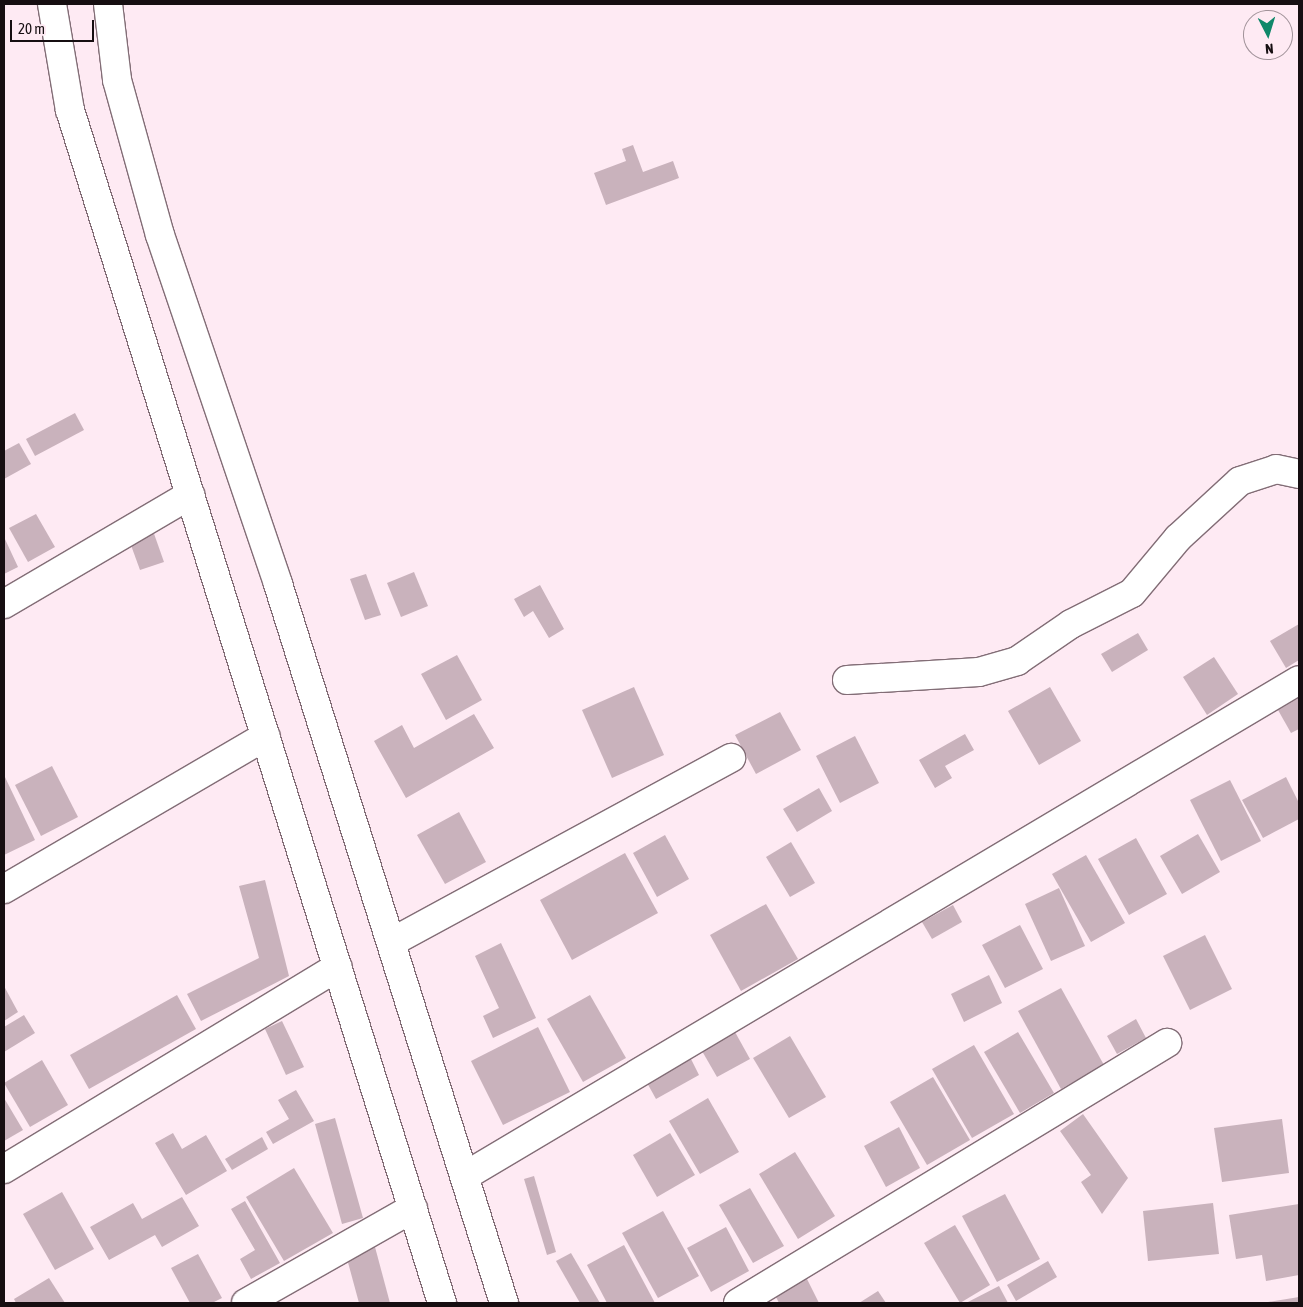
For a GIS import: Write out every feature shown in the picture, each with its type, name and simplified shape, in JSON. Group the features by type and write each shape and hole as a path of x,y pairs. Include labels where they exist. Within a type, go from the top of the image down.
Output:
{"street":[{"path":"52,4 70,110 442,1303"},
{"path":"108,4 117,80 160,235 392,942 504,1303"},
{"path":"847,680 979,672 1017,661 1071,624 1132,594 1178,538 1240,481 1276,469 1299,474"},
{"path":"4,604 190,495"},
{"path":"465,1176 1299,680"},
{"path":"4,889 266,736"},
{"path":"392,942 731,758"},
{"path":"4,1169 338,968"},
{"path":"738,1303 1167,1043"},
{"path":"246,1303 413,1208"}],"building":[{"path":"633,145 643,172 673,161 679,178 606,205 594,173 626,161 622,149"},
{"path":"75,413 84,430 35,456 26,439"},
{"path":"19,443 31,464 4,479 4,451"},
{"path":"36,514 55,547 28,562 9,528"},
{"path":"152,528 164,562 140,570 128,537"},
{"path":"4,537 18,567 4,574"},
{"path":"414,572 428,606 401,617 387,583"},
{"path":"366,574 381,615 365,620 350,579"},
{"path":"540,585 564,629 549,638 533,611 524,617 514,599"},
{"path":"1299,624 1299,660 1286,668 1270,641"},
{"path":"1138,633 1148,650 1112,672 1101,654"},
{"path":"457,655 482,700 446,720 421,674"},
{"path":"1214,657 1238,694 1207,715 1183,677"},
{"path":"634,687 664,755 612,778 582,710"},
{"path":"1050,687 1081,741 1039,765 1008,711"},
{"path":"1299,698 1299,729 1291,733 1278,710"},
{"path":"780,712 801,750 756,774 735,735"},
{"path":"474,714 494,748 406,798 374,741 402,725 414,748"},
{"path":"965,734 974,750 945,766 952,778 935,788 919,760"},
{"path":"855,736 879,783 840,803 816,756"},
{"path":"52,766 78,817 41,836 15,785"},
{"path":"4,775 35,840 4,855"},
{"path":"1286,777 1299,803 1299,819 1263,838 1242,800"},
{"path":"1230,780 1261,841 1221,861 1190,800"},
{"path":"819,788 832,811 797,832 783,809"},
{"path":"459,812 486,862 445,884 417,835"},
{"path":"1198,834 1220,872 1182,894 1160,856"},
{"path":"665,835 689,879 657,897 633,853"},
{"path":"1136,838 1167,894 1129,915 1098,859"},
{"path":"791,842 815,883 790,897 766,857"},
{"path":"625,853 658,913 572,960 540,900"},
{"path":"1086,855 1125,923 1091,942 1052,874"},
{"path":"265,880 289,976 201,1021 187,994 259,958 239,886"},
{"path":"1059,888 1085,946 1051,961 1025,904"},
{"path":"766,904 798,959 741,991 710,935"},
{"path":"953,905 962,922 932,939 922,922"},
{"path":"1020,925 1043,969 1005,988 982,945"},
{"path":"1205,935 1232,989 1190,1010 1163,956"},
{"path":"501,943 536,1018 493,1038 483,1016 499,1008 475,956"},
{"path":"989,975 1002,1003 964,1022 951,994"},
{"path":"4,986 18,1012 4,1021"},
{"path":"1061,988 1104,1065 1061,1089 1018,1011"},
{"path":"177,995 196,1029 89,1089 70,1055"},
{"path":"590,995 626,1058 583,1082 547,1019"},
{"path":"24,1015 35,1033 4,1052 4,1027"},
{"path":"1136,1019 1146,1038 1117,1054 1107,1036"},
{"path":"282,1021 304,1067 286,1075 265,1029"},
{"path":"538,1027 570,1092 503,1125 471,1061"},
{"path":"735,1032 750,1059 717,1077 702,1051"},
{"path":"1018,1032 1054,1093 1020,1113 984,1052"},
{"path":"790,1036 826,1097 789,1118 753,1058"},
{"path":"974,1045 1014,1114 972,1138 932,1069"},
{"path":"690,1057 699,1075 656,1099 646,1081"},
{"path":"42,1060 68,1105 30,1127 4,1083"},
{"path":"933,1077 970,1140 927,1165 890,1102"},
{"path":"296,1090 314,1121 273,1144 266,1132 289,1119 278,1100"},
{"path":"4,1098 23,1130 4,1141"},
{"path":"708,1098 739,1152 700,1174 669,1121"},
{"path":"1083,1114 1128,1178 1102,1214 1081,1182 1091,1175 1060,1131"},
{"path":"335,1118 363,1218 342,1224 315,1124"},
{"path":"1282,1119 1289,1173 1222,1182 1214,1128"},
{"path":"899,1127 920,1168 886,1187 864,1146"},
{"path":"173,1133 182,1149 206,1135 227,1171 186,1195 155,1143"},
{"path":"670,1133 695,1175 657,1197 633,1155"},
{"path":"262,1137 268,1149 232,1170 225,1159"},
{"path":"795,1152 835,1216 798,1239 759,1174"},
{"path":"294,1168 333,1233 284,1261 246,1197"},
{"path":"534,1176 556,1252 547,1255 524,1179"},
{"path":"750,1188 784,1246 753,1263 719,1205"},
{"path":"62,1192 94,1249 55,1270 23,1214"},
{"path":"1005,1194 1040,1259 997,1282 962,1216"},
{"path":"182,1197 199,1226 162,1247 155,1235 109,1260 90,1227 133,1203 142,1219"},
{"path":"245,1201 280,1263 251,1279 240,1259 255,1250 231,1209"},
{"path":"1213,1203 1219,1254 1148,1261 1143,1211"},
{"path":"1299,1204 1299,1275 1266,1281 1262,1255 1236,1259 1229,1215"},
{"path":"663,1211 699,1276 658,1298 622,1233"},
{"path":"955,1225 990,1285 960,1303 924,1243"},
{"path":"726,1227 749,1271 711,1292 687,1248"},
{"path":"624,1245 655,1303 607,1303 587,1265"},
{"path":"375,1247 390,1303 359,1303 346,1255"},
{"path":"571,1253 600,1303 580,1303 556,1261"},
{"path":"198,1254 222,1298 212,1303 190,1303 171,1268"},
{"path":"1048,1261 1057,1277 1016,1301 1007,1285"},
{"path":"806,1277 819,1303 779,1303 774,1293"},
{"path":"49,1278 65,1303 16,1303 14,1299"},
{"path":"999,1286 1008,1303 966,1303"},
{"path":"878,1291 886,1303 859,1303"},
{"path":"1299,1297 1299,1303 1268,1303 1268,1302"}]}
